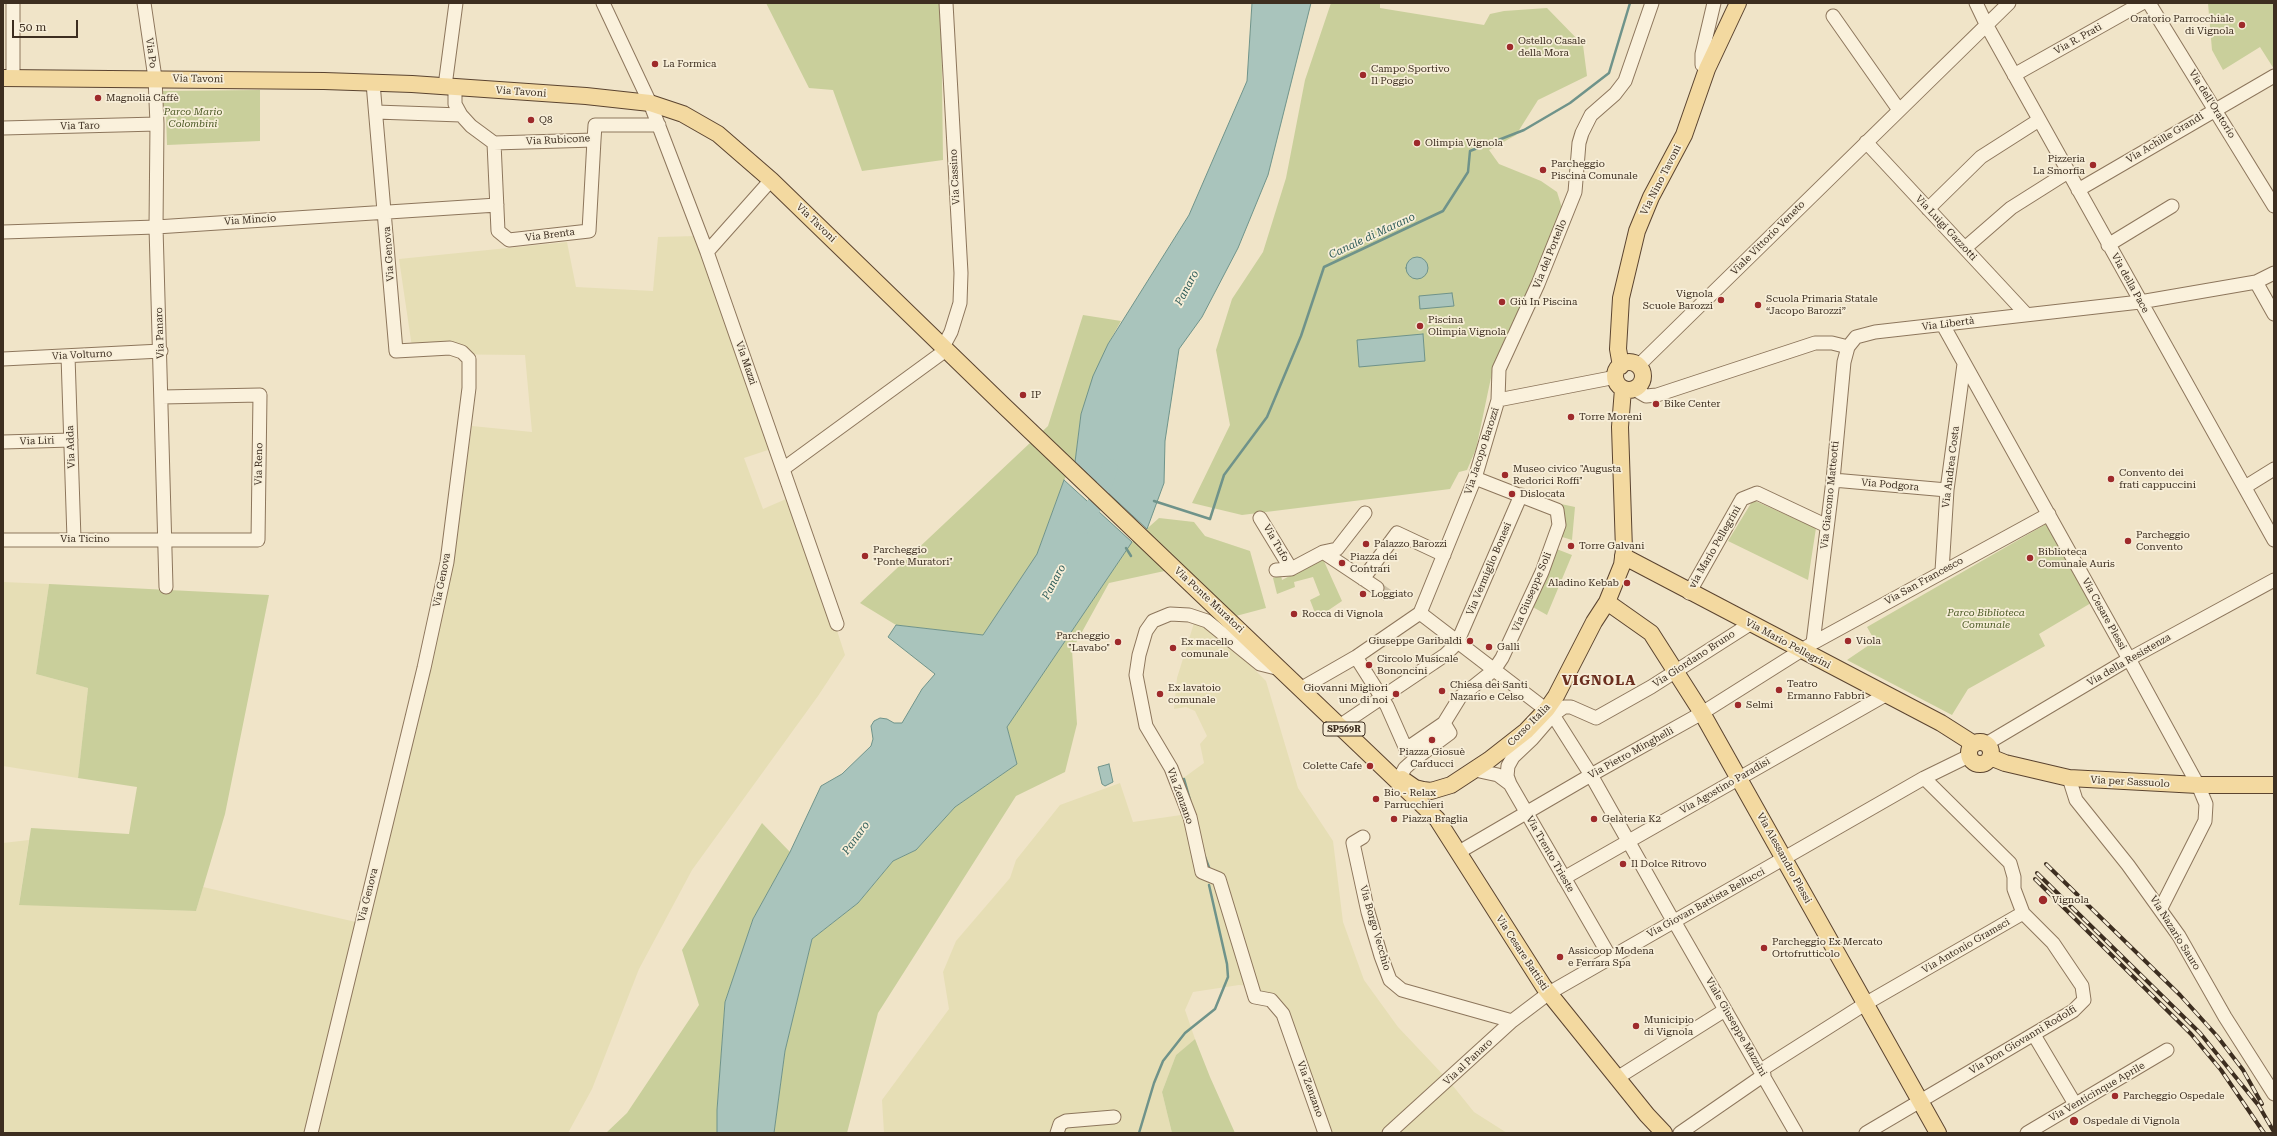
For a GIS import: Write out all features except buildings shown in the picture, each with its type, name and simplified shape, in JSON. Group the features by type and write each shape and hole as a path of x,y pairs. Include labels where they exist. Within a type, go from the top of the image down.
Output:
{"main road":[{"name":"Via Nino Tavoni","path":"1623,556 1620,427 1624,380 1618,349 1621,298 1630,255 1646,207 1690,121 1707,69 1738,3"},
{"name":"Via Tavoni","path":"8,78 155,78 373,82 450,86 586,96 650,103 683,114 718,134 771,180 1030,431"},
{"path":"1629,363 1638,366 1642,371 1643,378 1640,385 1624,380 1629,363"},
{"name":"Via Ponte Muratori","path":"1030,431 1393,773"},
{"name":"Via Mario Pellegrini","path":"1623,556 1689,593 1750,624 1807,647 1887,694 1941,723 1980,750"},
{"name":"Corso Italia","path":"1393,773 1415,788 1423,790 1431,790 1451,785 1506,748 1550,712 1594,622 1607,602 1619,574 1623,556"},
{"name":"Via Alessandro Plessi","path":"1607,602 1651,633 1702,713 1938,1133"},
{"name":"Via per Sassuolo","path":"1980,750 2005,763 2069,778 2198,785 2274,785"},
{"name":"Via Cesare Battisti","path":"1393,773 1437,819 1549,993 1617,1078 1664,1133"},
{"name":"Corso Italia","path":"1437,819 1434,812 1436,805 1451,785"}],"street":[{"path":"8,78 13,3"},
{"name":"Via Po","path":"144,3 155,78"},
{"path":"456,3 450,86 455,104 461,115 471,126 494,142 497,205"},
{"path":"602,3 650,103"},
{"name":"Via Cassino","path":"945,349 960,303 961,273 946,3"},
{"name":"Via del Portello","path":"1498,400 1499,369 1538,284 1575,192 1580,143 1586,123 1591,115 1615,94 1625,81 1652,3"},
{"path":"1707,69 1701,62 1714,3"},
{"name":"Via della Pace","path":"1976,3 1987,26 2108,245 2274,540"},
{"name":"Viale Vittorio Veneto","path":"1638,366 2009,3"},
{"name":"Via R. Prati","path":"2014,75 2142,3"},
{"name":"Via dell'Oratorio","path":"2149,3 2274,206"},
{"path":"1833,16 1899,110"},
{"name":"Via Achille Grandi","path":"2078,190 2274,76"},
{"name":"Via Panaro","path":"155,78 157,124 156,227 161,351 166,587"},
{"name":"Via Genova","path":"311,1133 424,668 447,562 470,388 469,359 462,352 450,348 396,351 373,82"},
{"name":"Via Mazzi","path":"650,103 707,252 837,624"},
{"path":"376,112 461,115"},
{"path":"1928,209 1981,157 2039,120"},
{"name":"Via Taro","path":"3,128 157,124"},
{"name":"Via Rubicone","path":"494,142 594,140 595,125 659,125"},
{"name":"Via Brenta","path":"497,205 498,231 509,240 589,231 594,140"},
{"name":"Via Luigi Gazzotti","path":"1866,142 2026,314"},
{"path":"1965,248 2011,208 2068,172"},
{"path":"707,252 771,180"},
{"name":"Via Mincio","path":"3,232 156,227 385,210 497,205"},
{"path":"2108,245 2172,206"},
{"name":"Via Libertà","path":"1848,347 1856,337 1867,333 2140,302 2256,282 2274,274"},
{"path":"2256,282 2274,314"},
{"name":"Via Cesare Plessi","path":"1943,325 2129,659 2198,785 2206,804 2207,815 2161,908"},
{"path":"1498,400 1624,380 1646,396 1657,395 1815,343 1832,343 1848,347"},
{"name":"Via Giacomo Matteotti","path":"1807,647 1827,526 1833,480 1841,389 1848,347"},
{"path":"783,469 945,349"},
{"name":"Via Volturno","path":"3,359 161,351"},
{"name":"Via Adda","path":"68,356 74,539"},
{"name":"Via Andrea Costa","path":"1942,571 1947,490 1964,364"},
{"name":"Via Reno","path":"162,397 260,395 258,540 166,540"},
{"name":"Via Jacopo Barozzi","path":"1420,613 1475,478 1498,400"},
{"name":"Via Liri","path":"3,442 71,440"},
{"path":"2245,487 2274,469"},
{"path":"1475,478 1521,495"},
{"name":"Via Podgora","path":"1833,480 1947,490"},
{"name":"via Mario Pellegrini","path":"1689,593 1742,499 1757,493 1827,526"},
{"name":"Via Giuseppe Soli","path":"1494,670 1519,623 1542,572 1559,524 1557,510 1521,495"},
{"name":"Via Vermiglio Bonesi","path":"1457,643 1521,495"},
{"path":"1276,570 1291,569 1323,552 1337,549 1365,513"},
{"name":"Via San Francesco","path":"1807,647 1942,571 2049,514"},
{"name":"Via Tufo","path":"1260,518 1291,569"},
{"path":"1363,579 1397,533 1444,555"},
{"name":"Via Ticino","path":"3,540 166,540"},
{"path":"1323,552 1376,588"},
{"name":"Via della Resistenza","path":"1980,750 2129,659 2274,580"},
{"path":"1302,688 1356,656 1420,613 1457,643 1550,712"},
{"name":"Via Zenzano","path":"1282,670 1260,664 1214,626 1189,614 1163,616 1153,621 1146,631 1139,655 1136,675 1146,726 1171,768 1190,817 1202,872 1219,879 1255,997 1271,1000 1283,1014 1326,1133"},
{"name":"Via Giordano Bruno","path":"1550,712 1564,707 1571,707 1596,718 1651,687 1675,670 1750,624"},
{"path":"1341,725 1445,655 1457,643"},
{"name":"Via Pietro Minghelli","path":"1458,852 1702,713 1807,647"},
{"path":"1356,656 1383,698 1406,749 1444,723 1460,697 1494,670"},
{"name":"Via Agostino Paradisi","path":"1564,878 1887,694"},
{"name":"Viale Giuseppe Mazzini","path":"1550,712 1591,775 1627,841 1763,1073 1796,1133"},
{"name":"Corso Italia","path":"1510,784 1507,776 1508,766 1513,757 1550,712"},
{"path":"1393,773 1405,768 1450,733 1444,723"},
{"name":"Via Giovan Battista Bellucci","path":"1549,993 1672,919 1784,859 1924,778 1980,750"},
{"name":"Via Trento Trieste","path":"1475,770 1498,775 1510,784 1610,957"},
{"path":"1924,778 2010,863 2014,876 2014,889 2023,913"},
{"name":"Via Nazario Sauro","path":"2069,778 2076,800 2161,908 2225,1017 2274,1094"},
{"name":"Via Borgo Vecchio","path":"1358,840 1368,912 1390,980 1402,990 1512,1021"},
{"name":"Via Antonio Gramsci","path":"1680,1133 1763,1073 1865,1004 2023,913"},
{"name":"Via Don Giovanni Rodolfi","path":"1866,1133 2034,1035 2077,1008 2084,1000 2082,986 2053,943 2023,913"},
{"name":"Via al Panaro","path":"1389,1133 1512,1021 1549,993"},
{"path":"1617,1078 1725,1010"},
{"path":"2034,1035 2075,1104"},
{"name":"Via Venticinque Aprile","path":"2027,1133 2167,1050"},
{"path":"1057,1133 1060,1124 1066,1121 1114,1117"}],"shaded area":[{"path":"697,236 771,449 744,458 763,509 793,496 845,655 818,696 692,870 639,969 592,1089 568,1133 3,1133 3,843 29,840 19,904 196,911 203,887 369,925 448,586 472,426 532,432 525,355 413,354 399,259 567,242 576,287 653,291 658,237"},
{"path":"3,582 49,584 36,674 88,688 78,778 3,766"},
{"path":"1194,623 1219,634 1266,681 1298,788 1333,841 1343,922 1364,980 1398,1027 1449,1081 1474,1112 1507,1133 1319,1133 1272,998 1253,986 1239,985 1193,992 1185,1010 1195,1039 1176,1055 1162,1092 1172,1133 884,1133 882,1100 949,1009 943,972 956,941 1010,878 1016,860 1060,805 1120,783 1133,822 1188,814 1182,779 1204,763 1200,744 1207,736 1195,711 1186,707 1174,709 1177,678"}],"green space":[{"path":"766,3 941,3 943,160 862,171 833,90 809,88"},
{"path":"1331,3 1380,3 1380,8 1484,25 1490,14 1504,11 1547,8 1583,45 1587,76 1538,100 1516,135 1489,150 1499,164 1541,181 1557,192 1563,211 1493,368 1476,449 1467,470 1459,472 1450,489 1242,515 1192,503 1230,425 1216,350 1232,299 1263,252 1286,178 1305,80"},
{"name":"Oratorio Parrocchiale di Vignola","path":"2208,3 2274,3 2274,69 2260,47 2223,70 2212,50"},
{"name":"Parco Mario Colombini","path":"260,90 260,141 167,145 166,116 160,116 161,91"},
{"path":"1083,315 1121,321 1108,344 1081,414 1075,462 1064,480 1037,554 983,635 896,625 860,603 1048,426"},
{"path":"1753,500 1816,528 1808,580 1728,541"},
{"path":"1561,504 1575,507 1572,540 1559,536"},
{"path":"1159,518 1194,522 1205,536 1250,551 1266,608 1236,616 1183,567 1109,583 1072,650 1077,724 1065,772 1016,796 878,1013 847,1133 774,1133 785,1051 812,939 858,903 893,861 916,850 955,807 1017,764 1007,727 1132,542"},
{"name":"Parco Biblioteca Comunale","path":"2046,524 2091,603 2039,634 2045,646 1968,689 1952,715 1847,660 1875,641 1867,627"},
{"path":"1554,548 1572,555 1547,615 1531,606"},
{"path":"1323,559 1342,601 1317,618 1310,600 1320,595 1313,577 1294,582 1295,587 1277,594 1273,578 1281,575 1282,580"},
{"path":"49,584 269,595 225,814 196,911 19,905 31,828 129,834 137,787 78,778 88,688 36,674"},
{"path":"762,823 790,852 753,919 725,1002 717,1110 717,1133 606,1133 627,1113 699,1005 682,950"},
{"path":"1195,1039 1235,1133 1172,1133 1162,1092 1176,1055"}],"water":[{"path":"1252,3 1311,3 1268,175 1238,248 1202,317 1179,349 1165,441 1164,483 1147,529 1075,462 1081,414 1093,376 1108,344 1189,215 1247,81"},
{"path":"1413,257 1421,257 1428,264 1428,272 1421,279 1413,279 1406,272 1406,264"},
{"path":"1452,293 1454,306 1420,309 1419,296"},
{"path":"1423,334 1425,361 1359,367 1357,340"},
{"path":"1064,480 1132,542 1007,727 1017,764 955,807 916,850 893,861 858,903 812,939 785,1051 774,1133 717,1133 717,1110 725,1002 753,919 790,852 821,786 842,774 871,746 873,739 871,726 874,721 880,718 887,719 894,723 902,723 922,689 935,674 888,637 896,625 983,635 1037,554"},
{"path":"1109,764 1113,782 1105,786 1102,784 1098,767"}],"waterway":[{"name":"Canale di Marano","path":"1154,501 1210,519 1224,475 1267,417 1301,336 1324,267 1443,211 1468,172 1470,151 1524,130 1570,103 1609,73 1630,3"},
{"name":"Panaro","path":"1084,526 1104,485 1110,467"},
{"path":"1126,548 1131,556"},
{"path":"1184,779 1190,800"},
{"path":"1205,857 1210,870"},
{"path":"1139,1133 1154,1083 1163,1061 1185,1033 1215,1009 1228,977 1227,964 1209,885"}],"tunnel":[{"path":"1377,588 1391,598"}],"railway":[{"path":"2046,864 2180,995 2217,1036 2243,1070 2262,1104"},
{"path":"2037,873 2200,1033 2259,1106 2274,1132"},
{"path":"2035,879 2191,1034 2221,1070 2264,1133"}],"place":[{"name":"Oratorio Parrocchiale di Vignola","path":"2242,25"},
{"name":"Ostello Casale della Mora","path":"1510,47"},
{"name":"La Formica","path":"655,64"},
{"name":"Campo Sportivo Il Poggio","path":"1363,75"},
{"name":"Magnolia Caffè","path":"98,98"},
{"name":"Q8","path":"531,120"},
{"name":"Olimpia Vignola","path":"1417,143"},
{"name":"Pizzeria La Smorfia","path":"2093,165"},
{"name":"Parcheggio Piscina Comunale","path":"1543,170"},
{"name":"Vignola Scuole Barozzi","path":"1721,300"},
{"name":"Giù In Piscina","path":"1502,302"},
{"name":"Scuola Primaria Statale “Jacopo Barozzi”","path":"1758,305"},
{"name":"Piscina Olimpia Vignola","path":"1420,326"},
{"name":"IP","path":"1023,395"},
{"name":"Bike Center","path":"1656,404"},
{"name":"Torre Moreni","path":"1571,417"},
{"name":"Museo civico \"Augusta Redorici Roffi\"","path":"1505,475"},
{"name":"Convento dei frati cappuccini","path":"2111,479"},
{"name":"Dislocata","path":"1512,494"},
{"name":"Parcheggio Convento","path":"2128,541"},
{"name":"Palazzo Barozzi","path":"1366,544"},
{"name":"Torre Galvani","path":"1571,546"},
{"name":"Parcheggio \"Ponte Muratori\"","path":"865,556"},
{"name":"Biblioteca Comunale Auris","path":"2030,558"},
{"name":"Piazza dei Contrari","path":"1342,563"},
{"name":"Aladino Kebab","path":"1627,583"},
{"name":"Loggiato","path":"1363,594"},
{"name":"Rocca di Vignola","path":"1294,614"},
{"name":"Giuseppe Garibaldi","path":"1470,641"},
{"name":"Viola","path":"1848,641"},
{"name":"Parcheggio \"Lavabo\"","path":"1118,642"},
{"name":"Galli","path":"1489,647"},
{"name":"Ex macello comunale","path":"1173,648"},
{"name":"Circolo Musicale Bononcini","path":"1369,665"},
{"name":"Teatro Ermanno Fabbri","path":"1779,690"},
{"name":"Chiesa dei Santi Nazario e Celso","path":"1442,691"},
{"name":"Ex lavatoio comunale","path":"1160,694"},
{"name":"Giovanni Migliori uno di noi","path":"1396,694"},
{"name":"Selmi","path":"1738,705"},
{"name":"Piazza Giosuè Carducci","path":"1432,740"},
{"name":"Colette Cafe","path":"1370,766"},
{"name":"Bio - Relax Parrucchieri","path":"1376,799"},
{"name":"Piazza Braglia","path":"1394,819"},
{"name":"Gelateria K2","path":"1594,819"},
{"name":"Il Dolce Ritrovo","path":"1623,864"},
{"name":"Vignola","path":"2043,900"},
{"name":"Parcheggio Ex Mercato Ortofrutticolo","path":"1764,948"},
{"name":"Assicoop Modena e Ferrara Spa","path":"1560,957"},
{"name":"Municipio di Vignola","path":"1636,1026"},
{"name":"Parcheggio Ospedale","path":"2115,1096"},
{"name":"Ospedale di Vignola","path":"2074,1121"}],"district":[{"name":"VIGNOLA","path":"1599,681"}]}
